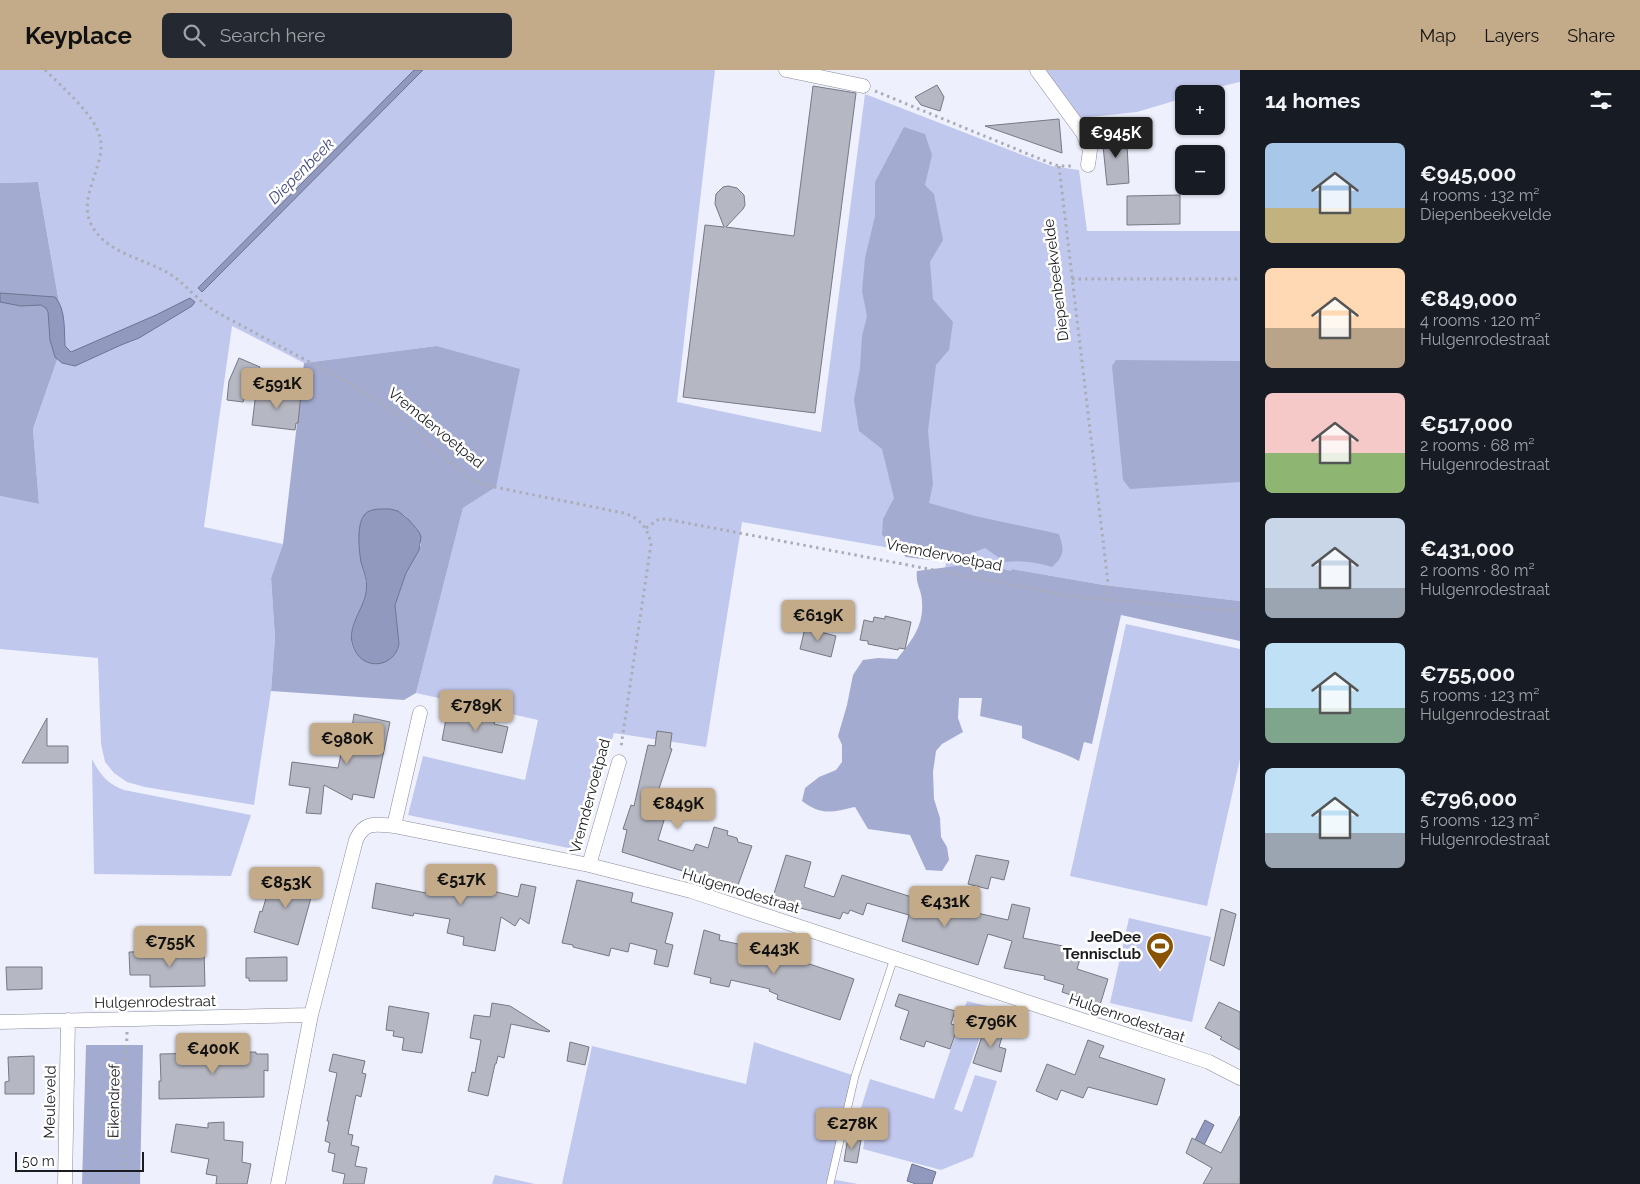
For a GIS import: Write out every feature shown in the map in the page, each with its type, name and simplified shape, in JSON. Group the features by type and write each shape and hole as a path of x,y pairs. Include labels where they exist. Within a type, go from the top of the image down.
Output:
{"street":[{"path":"786,70 863,86"},
{"path":"1038,70 1083,134 1090,150 1088,165"},
{"path":"394,826 420,713"},
{"name":"Vremdervoetpad","path":"589,865 619,762"},
{"name":"Hulgenrodestraat","path":"278,1184 311,1015 356,840 360,831 367,826 378,824 589,865 691,891 1209,1062 1240,1078"},
{"name":"Hulgenrodestraat","path":"0,1022 311,1015"},
{"name":"Meuleveld","path":"65,1184 68,1020"}],"lane":[{"path":"830,1184 855,1076 894,958"}],"path":[{"name":"Vremdervoetpad","path":"45,70 89,117 99,136 100,154 88,196 89,219 92,226 108,245 159,267 178,279 209,307 378,401 468,478 484,485 624,513 641,522 646,528 651,544 619,762"},
{"name":"Diepenbeekvelde","path":"863,86 1059,166 1110,600"},
{"path":"1072,279 1240,279"},
{"name":"Vremdervoetpad","path":"646,528 659,519 666,519 1076,597 1240,611"},
{"name":"Eikendreef","path":"123,1184 127,1018"}],"shaded area":[{"path":"0,70 715,70 677,402 821,432 865,94 1051,166 1079,170 1087,231 1240,231 1240,601 1104,585 1012,569 984,690 923,678 947,558 742,522 706,747 614,733 578,850 408,815 423,756 525,780 538,720 416,693 463,508 496,487 436,346 304,363 232,326 204,527 283,544 271,578 275,638 271,691 254,805 145,787 127,782 114,773 105,762 101,744 98,658 0,649 0,496 39,504 33,429 65,337 38,182 0,183"},
{"path":"414,70 423,70 202,292 198,288"},
{"path":"1043,70 1240,70 1240,82 1225,85 1175,85 1175,101 1137,112 1081,118"},
{"path":"904,127 925,134 932,155 925,185 934,194 943,240 930,262 933,299 953,322 949,350 936,365 928,431 933,484 929,503 975,516 1059,534 1062,552 1052,567 1028,562 1005,562 985,548 961,557 929,560 906,557 882,535 883,519 894,498 882,449 859,431 854,400 860,368 862,336 867,316 862,291 865,258 875,216 875,182"},
{"path":"38,182 65,337 33,429 39,504 0,496 0,183"},
{"path":"0,293 55,297 63,314 65,346 71,352 190,298 195,302 192,306 139,338 75,366 62,363 55,357 50,340 46,308 41,305 21,306 0,302"},
{"path":"436,346 520,369 496,487 463,508 416,693 404,700 271,691 275,638 271,578 283,544 304,363","holes":["404,515 419,532 421,545 406,573 395,605 399,644 396,652 391,658 384,661 377,663 369,662 362,659 356,653 351,638 366,590 359,544 362,518"]},
{"path":"1116,360 1240,361 1240,482 1130,489 1123,480 1112,366"},
{"path":"377,509 398,511 409,520 421,537 419,550 406,573 395,605 399,644 391,658 377,664 363,660 357,654 351,639 354,625 365,598 366,588 360,557 359,530 362,518 367,512"},
{"path":"982,564 1011,571 1012,569 1104,585 1240,601 1240,641 1121,615 1092,744 1084,742 1079,761 1022,738 1022,726 980,716 982,698 959,698 958,718 963,732 942,744 936,751 933,772 934,799 940,818 941,837 947,847 949,860 942,871 926,870 910,835 868,829 855,807 827,812 815,809 802,801 805,788 819,777 836,770 842,762 842,745 838,736 853,675 863,660 878,658 897,659 916,633 922,611 922,598 917,580 917,571"},
{"path":"1126,624 1240,649 1240,759 1207,906 1070,876"},
{"path":"92,759 105,778 113,785 124,790 251,815 231,876 94,874"},
{"name":"JeeDee Tennisclub","path":"1129,918 1211,937 1192,1022 1110,1003"},
{"path":"967,1001 991,1007 954,1109 962,1112 975,1075 997,1081 973,1157 941,1170 863,1149 865,1137 853,1134 870,1079 934,1099"},
{"path":"754,1042 855,1076 831,1179 858,1184 562,1184 592,1046 746,1084"},
{"path":"86,1045 143,1045 140,1184 82,1184"},
{"path":"1205,1120 1214,1125 1204,1145 1195,1140"},
{"path":"912,1164 936,1172 932,1184 916,1184 907,1181"},
{"path":"495,1175 535,1184 492,1184"}],"building":[{"path":"937,85 944,97 940,111 921,105 915,97"},
{"path":"813,86 856,93 815,413 683,397 705,225 724,227 715,204 716,194 723,187 728,186 737,188 744,195 745,205 743,209 726,227 794,236"},
{"path":"1059,119 1062,153 985,126"},
{"path":"1122,134 1132,140 1127,144 1129,183 1107,185 1102,136"},
{"path":"1180,195 1180,224 1127,225 1127,196"},
{"path":"239,358 260,367 243,402 227,400 229,381"},
{"path":"256,392 279,395 279,392 301,394 298,423 296,423 295,430 252,425"},
{"path":"885,616 911,622 905,649 899,648 898,650 868,644 868,641 860,640 864,620 873,622 874,617 885,619"},
{"path":"805,628 836,636 831,657 800,649"},
{"path":"481,712 496,716 494,724 508,727 502,753 442,740 447,714 479,721"},
{"path":"354,714 390,722 374,798 353,794 352,800 324,785 321,814 306,813 310,788 289,785 292,762 338,768 347,727 352,728"},
{"path":"47,718 47,746 68,746 68,763 22,763"},
{"path":"657,731 672,733 670,748 672,749 651,813 665,817 658,840 693,851 696,844 708,848 714,827 728,831 727,835 737,838 738,842 752,846 737,888 622,852 627,830 623,829 631,805 634,806 648,745 655,746"},
{"path":"786,855 811,862 804,887 834,897 842,875 936,906 972,915 973,912 1008,920 1012,904 1030,908 1023,938 1063,946 1062,950 1081,956 1077,969 1108,979 1100,1005 1062,992 1064,985 1044,979 1045,976 1004,968 1012,941 988,934 978,965 902,941 909,915 867,903 863,915 850,910 848,914 843,912 840,919 772,900"},
{"path":"976,855 1009,861 1004,880 991,877 988,889 968,884"},
{"path":"439,869 494,879 492,891 518,897 521,884 536,887 529,924 520,918 515,926 501,917 495,951 463,945 464,937 447,933 450,919 414,913 413,916 372,908 376,883 426,893 426,889 435,891"},
{"path":"280,872 315,883 298,945 254,932 271,881 277,883"},
{"path":"577,880 633,893 631,902 673,913 665,943 673,945 668,967 654,964 657,950 630,943 628,952 611,948 609,956 562,943"},
{"path":"1221,909 1236,914 1224,966 1210,960"},
{"path":"704,930 720,935 719,940 771,951 854,979 840,1020 777,999 778,995 769,991 770,989 731,980 729,987 710,983 711,978 694,974"},
{"path":"204,951 205,986 150,987 150,975 130,975 129,952"},
{"path":"287,957 287,981 249,981 249,978 246,978 246,958"},
{"path":"6,967 42,967 42,989 7,990"},
{"path":"899,994 955,1011 951,1024 958,1026 950,1049 926,1041 924,1047 900,1039 909,1011 895,1006"},
{"path":"1219,1002 1240,1012 1240,1050 1205,1028"},
{"path":"492,1003 510,1006 550,1031 511,1024 504,1058 498,1056 488,1096 468,1091 472,1072 475,1073 481,1040 470,1038 474,1015 490,1017"},
{"path":"389,1006 429,1013 422,1053 402,1050 404,1038 393,1036 394,1031 386,1030"},
{"path":"987,1021 1005,1027 999,1047 1006,1049 1001,1072 973,1063"},
{"path":"1088,1040 1104,1046 1099,1057 1165,1079 1157,1105 1088,1087 1083,1098 1061,1090 1057,1100 1036,1091 1047,1064 1075,1075"},
{"path":"570,1042 589,1047 585,1065 567,1061"},
{"path":"256,1052 256,1054 268,1054 268,1071 264,1070 264,1097 159,1099 159,1081 161,1081 160,1054"},
{"path":"333,1054 365,1061 362,1073 366,1074 361,1097 356,1095 348,1134 353,1135 351,1145 359,1147 355,1166 367,1168 364,1184 343,1184 345,1174 332,1171 335,1154 328,1152 330,1143 325,1141 329,1121 327,1121 337,1073 329,1071"},
{"path":"34,1056 34,1094 5,1094 5,1082 9,1081 8,1057"},
{"path":"1240,1116 1240,1184 1203,1184 1212,1168 1186,1153 1192,1138 1221,1153"},
{"path":"224,1122 224,1140 243,1142 242,1162 251,1164 247,1184 216,1184 217,1176 206,1174 209,1159 171,1152 176,1124 208,1128 208,1123"},
{"path":"848,1137 861,1140 857,1163 844,1161"}],"place":[{"name":"JeeDee Tennisclub","path":"1160,970"}],"water label":[{"name":"Diepenbeek","path":"301,171"}]}
